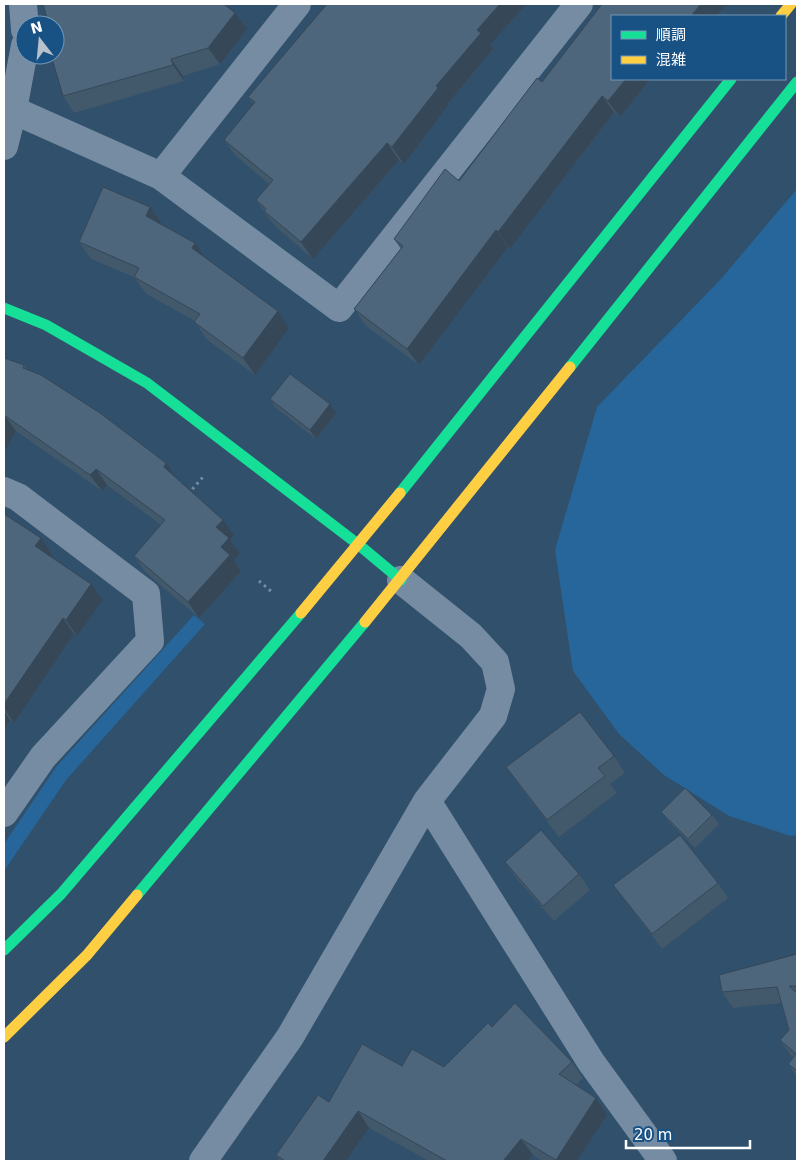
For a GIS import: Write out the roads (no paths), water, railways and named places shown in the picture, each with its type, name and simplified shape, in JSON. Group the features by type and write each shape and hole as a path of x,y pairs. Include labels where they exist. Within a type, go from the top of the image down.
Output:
{"street":[{"path":"161,176 297,4"},
{"path":"13,110 161,176 339,308 579,4"},
{"path":"782,15 791,4"},
{"path":"4,146 21,65"},
{"path":"4,950 60,894 359,544 730,80"},
{"path":"4,1037 88,955 401,580 797,82"},
{"path":"4,308 46,325 147,383 359,544 471,636 495,662 501,689 493,716 427,801 290,1037 203,1161"},
{"path":"4,491 18,497 146,594 150,641 43,757 4,813"},
{"path":"427,801 591,1062 663,1161"}]}
